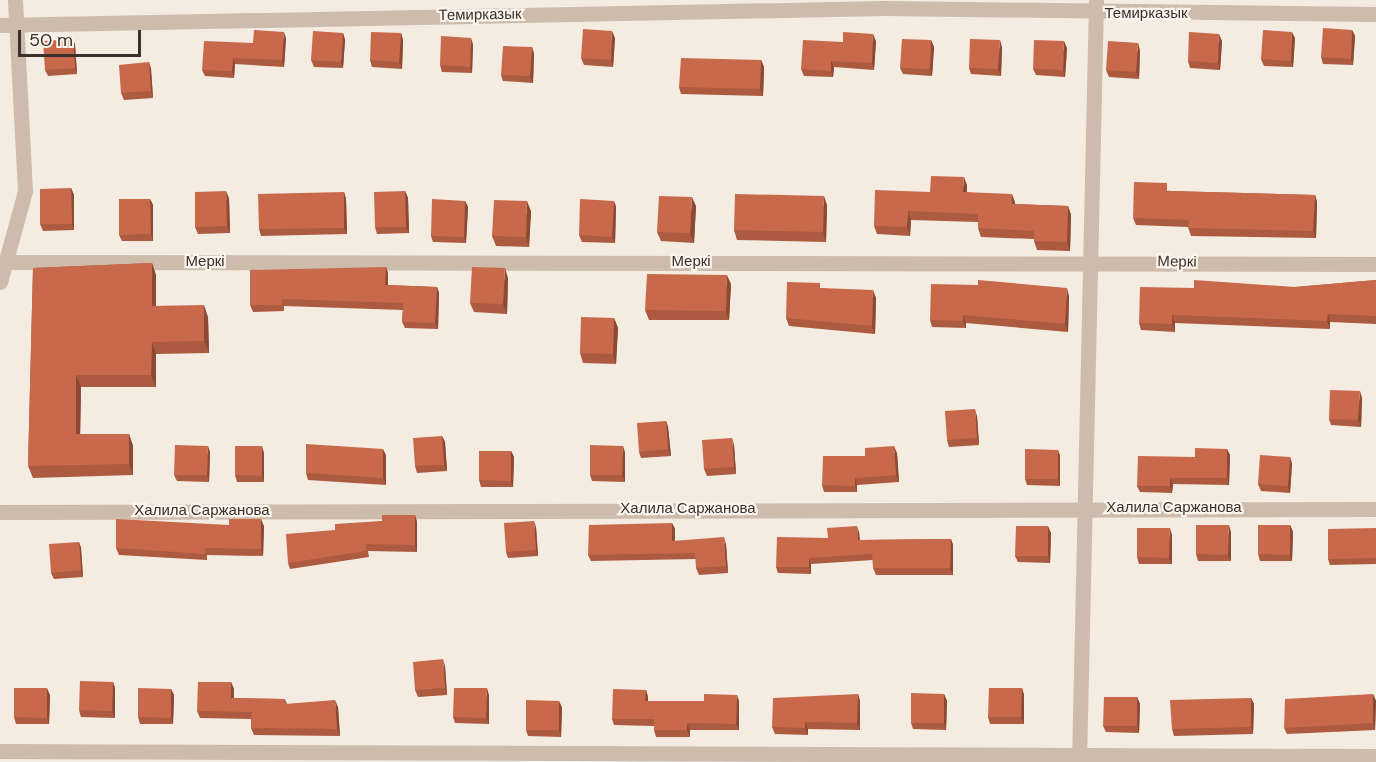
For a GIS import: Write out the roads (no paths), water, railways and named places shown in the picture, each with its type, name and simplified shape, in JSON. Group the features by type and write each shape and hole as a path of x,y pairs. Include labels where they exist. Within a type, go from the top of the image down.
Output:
{"street":[{"path":"0,282 25,191 8,24 15,0"},
{"name":"Темирказык","path":"8,24 548,7 1096,7 1376,14"},
{"path":"1079,757 1096,7"},
{"name":"Меркі","path":"6,262 1091,261 1376,264"},
{"name":"Халила Саржанова","path":"0,512 1376,509"},
{"path":"0,750 1079,757 1376,756"}]}
